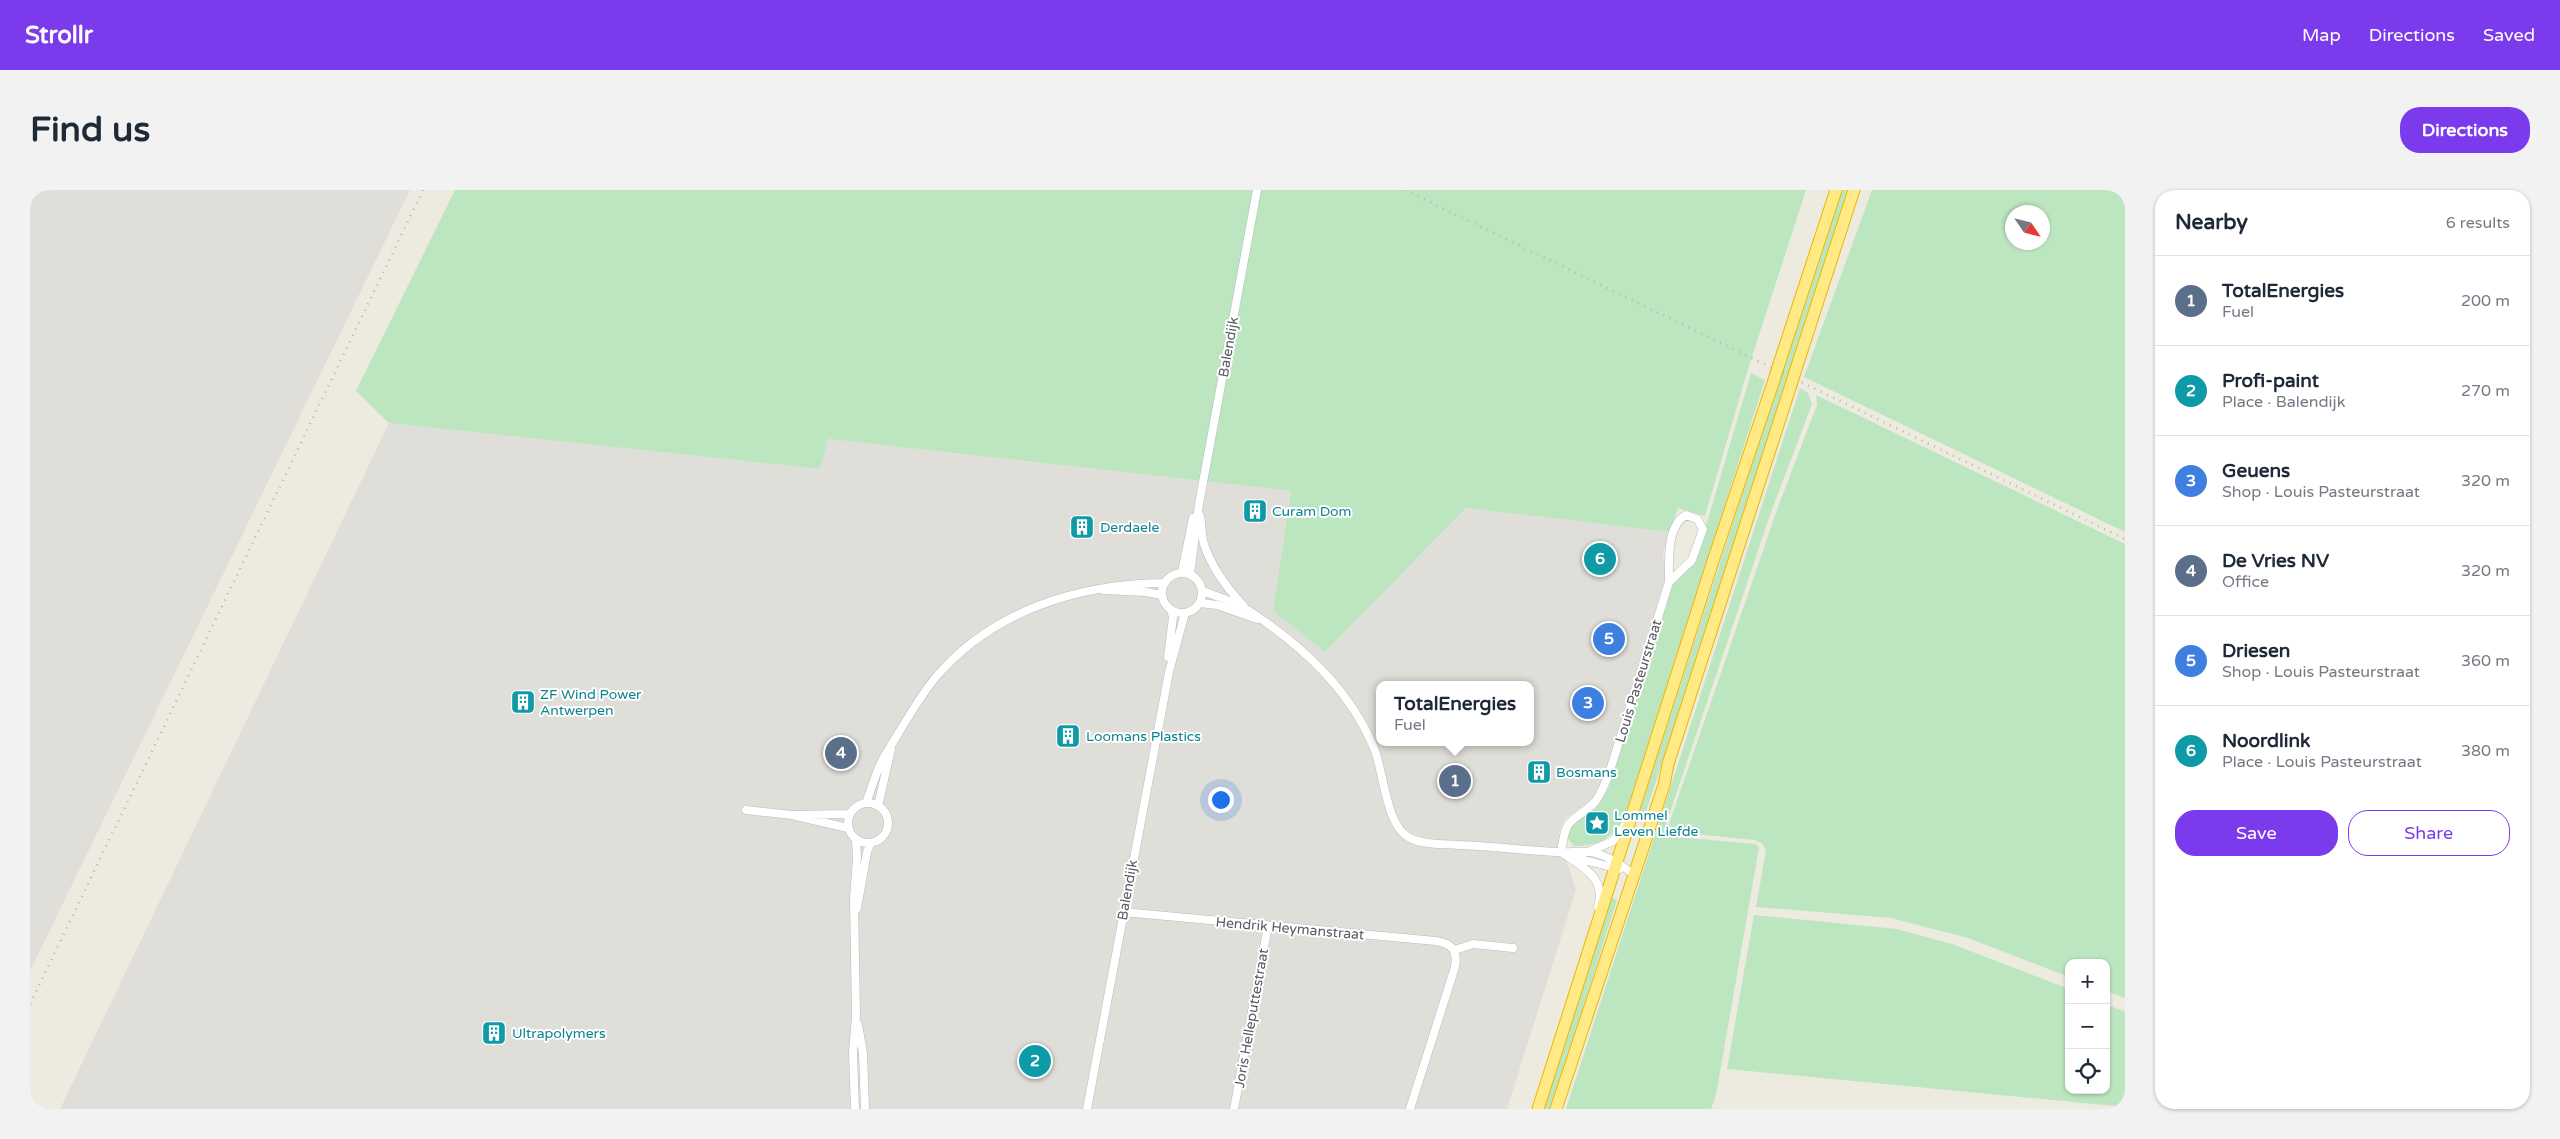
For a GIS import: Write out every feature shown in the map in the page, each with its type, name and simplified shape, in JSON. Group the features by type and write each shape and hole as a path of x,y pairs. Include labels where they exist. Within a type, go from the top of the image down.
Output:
{"highway":[{"path":"1538,1109 1638,804 1717,550 1836,190"},
{"path":"1590,1004 1599,983 1664,785 1668,764 1854,190"},
{"path":"1556,1109 1659,780 1668,764"}],"street":[{"name":"Balendijk","path":"1198,504 1257,190"},
{"path":"1186,573 1198,504"},
{"path":"1198,504 1203,542 1208,554 1223,580 1248,610 1261,621"},
{"name":"Louis Pasteurstraat","path":"1561,852 1564,831 1570,821 1596,801 1608,777 1669,582 1669,551 1675,529 1686,515 1697,519 1703,529 1692,560 1669,582"},
{"path":"1186,573 1199,580 1203,591 1200,603 1196,608 1185,613 1171,610 1162,595 1164,583 1172,575 1186,573"},
{"path":"866,803 879,769 918,702 936,678 963,650 978,638 1008,619 1037,605 1075,593 1135,583 1164,583"},
{"path":"1097,590 1146,592 1162,595"},
{"path":"1203,591 1248,610"},
{"path":"1200,603 1217,605 1261,621 1276,629 1314,660 1352,707 1373,747 1383,776 1392,820 1402,833 1422,841 1561,852 1588,852 1613,840 1638,804"},
{"name":"Balendijk","path":"1169,672 1168,659 1173,617 1171,610"},
{"name":"Balendijk","path":"1087,1109 1169,672 1185,613"},
{"path":"878,806 891,748"},
{"path":"856,840 871,843 878,841 887,830 887,816 878,806 866,803 860,804 850,814 848,828 856,840 857,858 854,898 856,915 856,1016 853,1053 856,1109"},
{"path":"746,810 792,815 848,828"},
{"path":"792,815 850,814"},
{"path":"856,915 867,852 871,843"},
{"path":"1561,852 1630,870"},
{"path":"1561,852 1588,870 1598,885 1600,900 1595,915 1593,942"},
{"path":"1588,852 1617,866"},
{"name":"Hendrik Heymanstraat","path":"1123,912 1436,941 1447,943 1455,950"},
{"name":"Joris Helleputtestraat","path":"1234,1109 1268,926"},
{"path":"1410,1109 1455,966 1455,950 1473,944 1513,948"},
{"path":"856,1016 863,1053 866,1109"},
{"path":"855,1100 865,1100"}],"shaded area":[{"path":"30,190 410,190 30,971"},
{"path":"389,423 820,469 827,439 1291,491 1273,611 1325,652 1466,508 1670,532 1663,553 1666,576 1601,785 1592,800 1566,818 1560,829 1559,836 1576,890 1507,1109 60,1109"}],"green space":[{"path":"455,190 1806,190 1748,369 1705,516 1678,508 1670,532 1466,508 1325,652 1273,611 1291,491 828,439 820,469 389,423 356,391"},
{"path":"1841,190 1848,190 1644,818 1638,816"},
{"path":"1872,190 2125,190 2125,532 1804,377"},
{"path":"1751,373 1765,380 1624,819 1614,832 1603,840 1590,845 1574,846 1568,839 1571,826 1595,809 1608,789 1673,584 1695,563"},
{"path":"1800,388 1808,393 1812,404 1771,512 1664,830 1666,836 1756,844 1759,848 1716,1095 1711,1109 1566,1109"},
{"path":"1816,395 2125,544 2125,998 2110,992 2110,959 2065,959 2065,975 1968,938 1891,918 1756,907 1766,850 1763,844 1755,840 1673,832 1669,824 1778,507 1817,405"},
{"path":"1611,898 1617,900 1551,1109 1543,1109"},
{"path":"1754,915 1897,929 1952,944 2065,987 2065,1094 2110,1094 2110,1006 2125,1012 2125,1107 1727,1069"}],"railway":[{"path":"30,1004 423,190"},
{"path":"1405,190 2125,539"}],"place":[{"name":"Curam Dom","path":"1255,511"},
{"name":"Derdaele","path":"1082,527"},
{"name":"Noordlink","path":"1600,559"},
{"name":"Driesen","path":"1609,639"},
{"name":"ZF Wind Power Antwerpen","path":"523,702"},
{"name":"Geuens","path":"1588,703"},
{"name":"Loomans Plastics","path":"1068,736"},
{"name":"De Vries NV","path":"841,753"},
{"name":"Bosmans","path":"1539,772"},
{"name":"TotalEnergies","path":"1455,781"},
{"name":"Lommel Leven Liefde","path":"1597,823"},
{"name":"Ultrapolymers","path":"494,1033"},
{"name":"Profi-paint","path":"1035,1061"}]}
